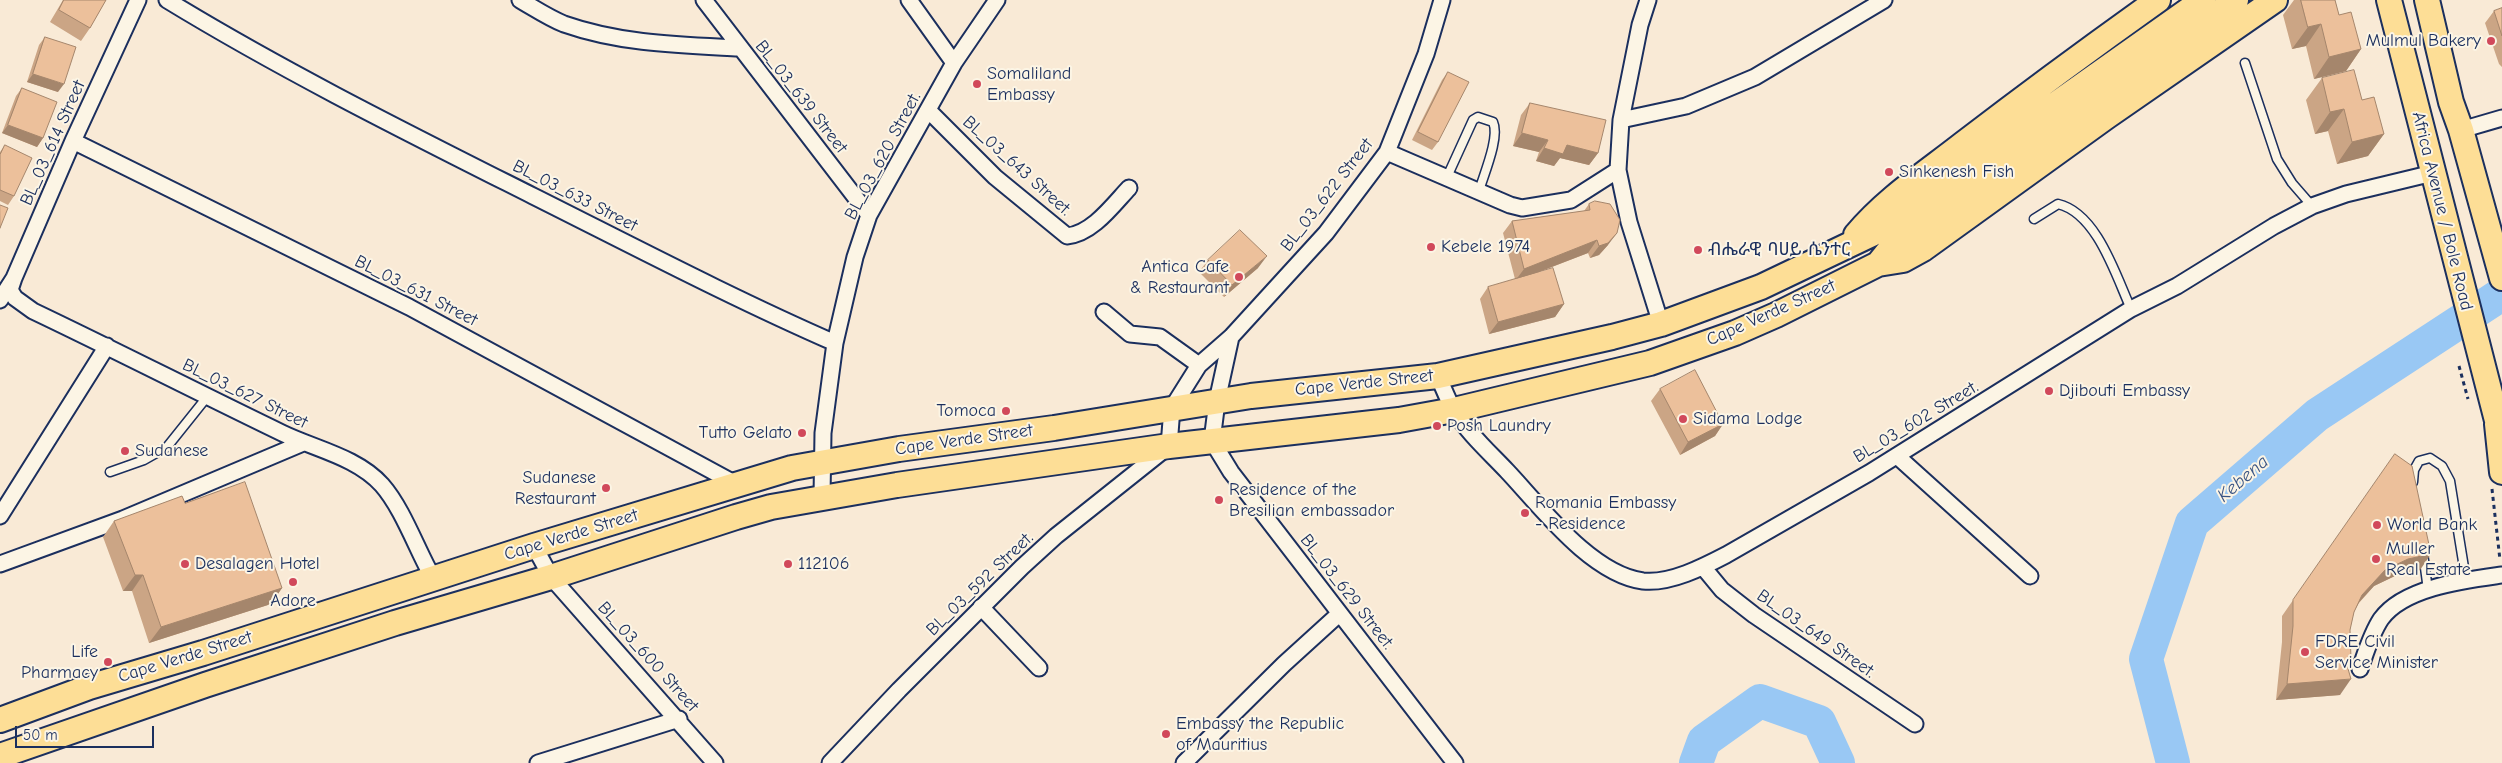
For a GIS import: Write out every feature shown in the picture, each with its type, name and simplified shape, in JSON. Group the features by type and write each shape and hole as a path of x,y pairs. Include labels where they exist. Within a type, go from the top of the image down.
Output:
{"main road":[{"path":"1844,248 1871,216 1915,179 2158,0"},
{"name":"Cape Verde Street","path":"0,720 90,687 203,653 534,546 736,484 822,462 1054,428 1216,401 1323,387 1438,376 1612,337 1661,324 1761,287 1879,230 2203,0"},
{"name":"Cape Verde Street","path":"5,754 310,651 552,577 736,516 822,497 1169,446 1399,420 1454,410 1650,363 1776,315 1878,264 1891,248 1956,200 2236,0"},
{"path":"1878,264 1903,260 1930,244 2106,117 2275,0"},
{"name":"Africa Avenue / Bole Road","path":"2389,0 2499,432 2502,472"},
{"name":"Africa Avenue / Bole Road","path":"2427,0 2451,102 2461,130 2502,278"},
{"path":"0,728 5,754"}],"street":[{"name":"BL_03_614 Street","path":"0,300 14,278 73,141 138,0"},
{"name":"BL_03_633 Street","path":"167,0 222,33 402,130 701,281 835,343"},
{"path":"520,0 562,23 600,35 638,42 739,48"},
{"name":"BL_03_639 Street","path":"704,0 869,215"},
{"path":"909,0 954,63"},
{"name":"BL_03_620 Street.","path":"835,343 856,257 869,215 954,63 996,0"},
{"name":"BL_03_622 Street","path":"1172,408 1199,365 1231,337 1326,233 1387,152 1426,54 1442,0"},
{"path":"1648,0 1640,24 1621,120 1618,170 1629,222 1661,324"},
{"path":"1621,120 1686,106 1755,77 1884,0"},
{"name":"BL_03_643 Street.","path":"928,110 996,177 1067,236 1077,235 1099,218 1129,188"},
{"path":"2461,130 2502,118"},
{"name":"BL_03_631 Street","path":"73,141 409,307 736,484"},
{"path":"1387,152 1522,208 1571,200 1618,170"},
{"name":"BL_03_602 Street.","path":"1438,376 1454,410 1469,430 1566,534 1606,566 1625,576 1644,581 1671,577 1703,567 1897,456 2131,309 2177,286 2274,226 2312,206 2346,194 2433,173"},
{"name":"BL_03_627 Street","path":"14,278 10,290 15,298 34,311 303,443 325,450 351,463 382,485 405,523 433,578"},
{"path":"1104,312 1130,334 1160,337 1199,365"},
{"path":"1212,441 1216,401 1231,337"},
{"path":"822,497 823,433 835,343"},
{"path":"0,516 107,346"},
{"path":"1169,446 1172,408"},
{"name":"BL_03_629 Street.","path":"1212,441 1230,472 1455,763"},
{"path":"0,564 123,519 303,443"},
{"name":"BL_03_592 Street.","path":"830,763 981,608 1056,536 1169,446"},
{"path":"1897,456 2030,576"},
{"name":"BL_03_600 Street","path":"534,546 552,577 679,719 715,763"},
{"name":"BL_03_649 Street.","path":"1703,567 1722,590 1754,615 1915,724"},
{"path":"2360,669 2372,635 2382,617 2399,603 2428,590 2466,580 2502,575"},
{"path":"981,608 1039,668"},
{"path":"1184,763 1284,664 1339,614"},
{"path":"538,763 679,719"}],"lane":[{"path":"2245,63 2277,159 2292,184 2312,206"},
{"path":"1447,176 1473,120 1478,117 1494,122 1496,128 1495,138 1479,191"},
{"path":"2034,219 2058,204 2072,207 2088,222 2110,260 2131,309"},
{"path":"110,472 144,460 167,447 207,397"},
{"path":"2414,490 2414,470 2419,461 2430,458 2442,466 2450,481 2466,580"},
{"path":"2422,545 2428,590"}],"building":[{"path":"64,0 106,0 90,28 59,10"},
{"path":"2301,0 2335,0 2339,15 2351,12 2361,49 2329,57 2321,24 2308,27"},
{"path":"2502,8 2502,36 2494,11"},
{"path":"45,37 76,47 64,84 33,74"},
{"path":"2354,70 2362,100 2374,97 2384,134 2352,142 2344,109 2330,112 2322,78"},
{"path":"1448,72 1469,82 1438,142 1418,132"},
{"path":"22,88 57,102 43,138 8,125"},
{"path":"1530,103 1606,120 1598,153 1567,145 1563,154 1544,148 1548,140 1522,133"},
{"path":"5,145 32,158 14,196 0,190 0,155"},
{"path":"1595,201 1610,204 1620,220 1617,233 1608,243 1599,246 1597,240 1524,269 1512,221 1590,210 1589,204"},
{"path":"0,205 8,208 0,228"},
{"path":"1240,230 1267,256 1232,285 1208,260"},
{"path":"1553,268 1564,304 1498,322 1488,287"},
{"path":"1695,370 1723,424 1688,442 1660,389"},
{"path":"2395,454 2412,466 2431,554 2408,559 2385,570 2362,595 2354,612 2350,630 2351,659 2346,662 2351,679 2287,684 2293,626 2293,600"},
{"name":"Desalagen Hotel","path":"245,482 282,588 161,627 143,575 135,575 114,521 182,496 185,503"}],"waterway":[{"name":"Kebena","path":"2173,763 2146,659 2192,523 2317,415 2502,294"},
{"name":"Kebena","path":"1696,763 1704,741 1760,701 1819,722 1838,763"}],"place":[{"name":"Mulmul Bakery","path":"2491,41"},
{"name":"Somaliland Embassy","path":"977,84"},
{"name":"Sinkenesh Fish","path":"1889,172"},
{"name":"Kebele 1974","path":"1431,247"},
{"name":"ብሔራዊ ባሀይ ሴንተር","path":"1698,250"},
{"name":"Antica Cafe & Restaurant","path":"1239,277"},
{"name":"Djibouti Embassy","path":"2049,391"},
{"name":"Tomoca","path":"1006,411"},
{"name":"Sidama Lodge","path":"1683,419"},
{"name":"Posh Laundry","path":"1437,426"},
{"name":"Tutto Gelato","path":"802,433"},
{"name":"Sudanese","path":"125,451"},
{"name":"Sudanese Restaurant","path":"606,488"},
{"name":"Residence of the Bresilian embassador","path":"1219,500"},
{"name":"Romania Embassy - Residence","path":"1525,513"},
{"name":"World Bank","path":"2377,525"},
{"name":"Muller Real Estate","path":"2376,559"},
{"name":"Desalagen Hotel","path":"185,564"},
{"name":"112106","path":"788,564"},
{"name":"Adore","path":"293,582"},
{"name":"FDRE Civil Service Minister","path":"2305,652"},
{"name":"Life Pharmacy","path":"108,662"},
{"name":"Embassy the Republic of Mauritius","path":"1166,734"}]}
